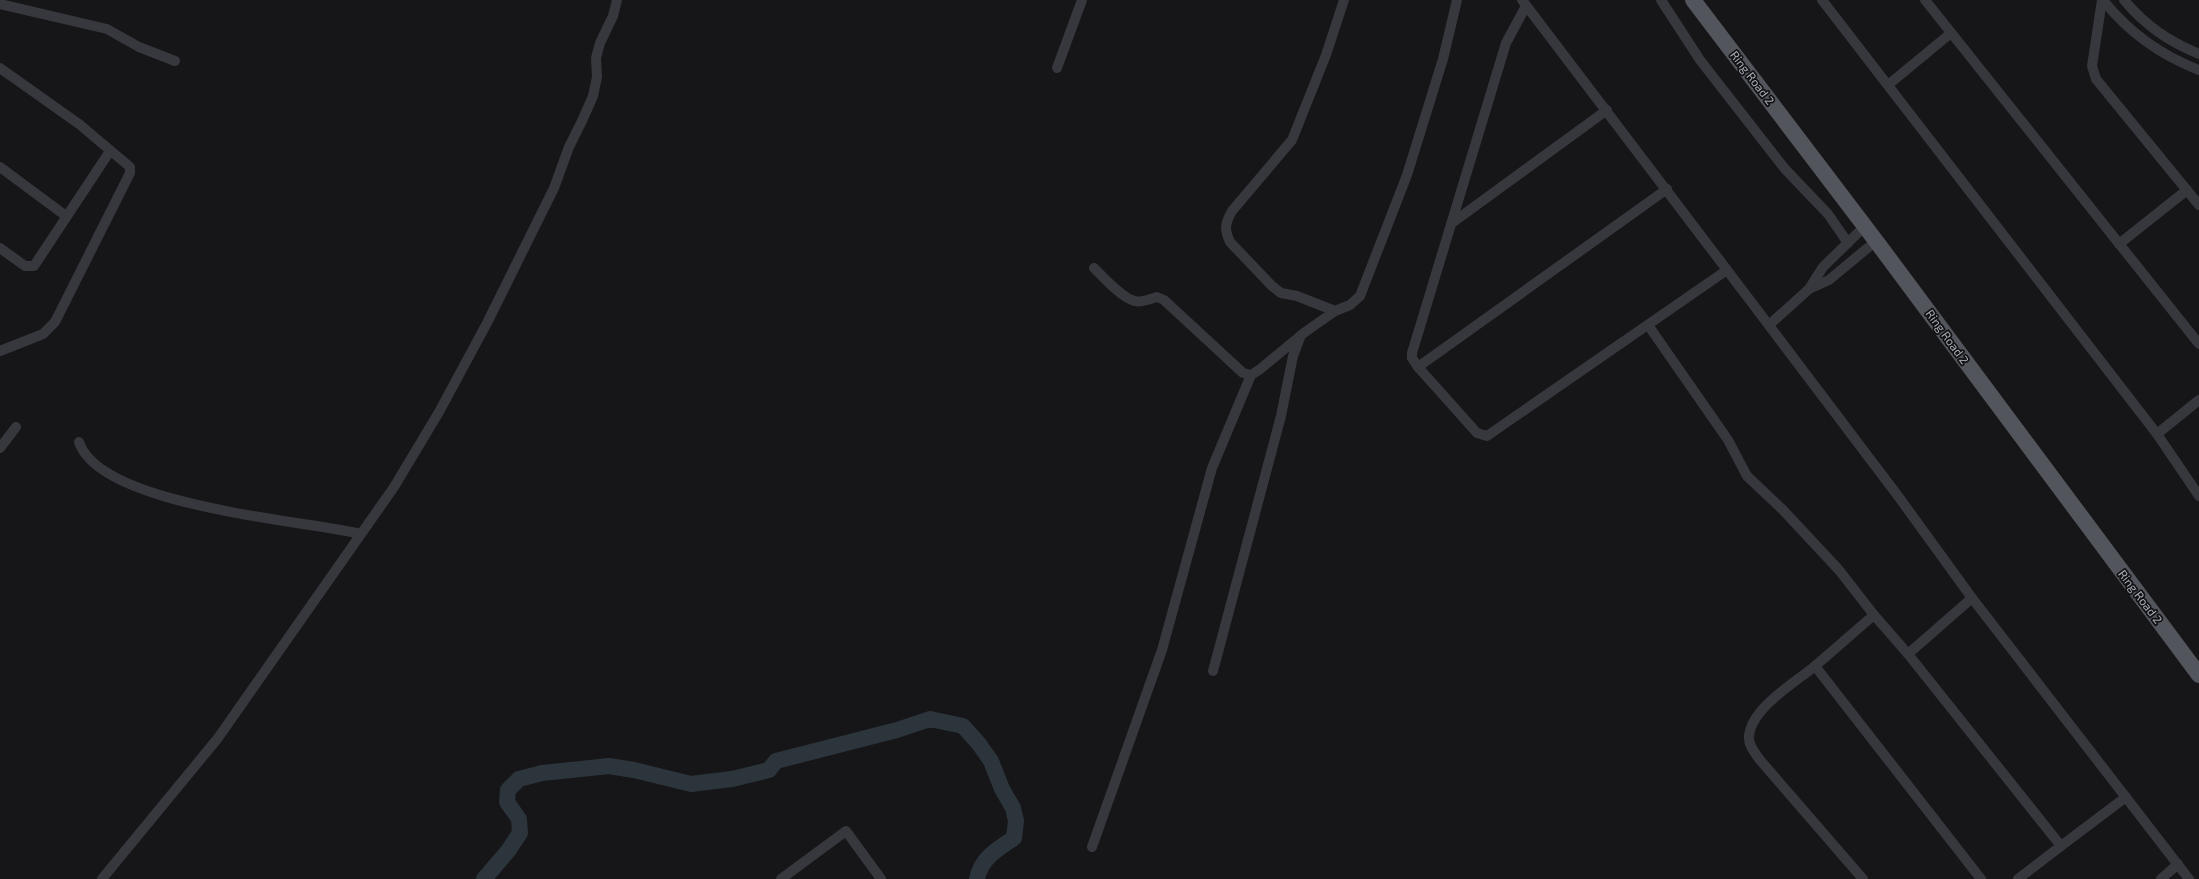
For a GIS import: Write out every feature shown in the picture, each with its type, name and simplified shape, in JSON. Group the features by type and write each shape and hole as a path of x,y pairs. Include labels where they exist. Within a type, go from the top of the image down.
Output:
{"main road":[{"name":"Ring Road 2","path":"1693,0 1865,226 2199,675"}],"street":[{"path":"102,879 218,738 394,486 439,412 487,323 554,188 569,147 593,96 597,77 596,58 617,0"},
{"path":"1057,68 1082,0"},
{"path":"1335,312 1297,296 1282,293 1272,286 1230,242 1226,233 1226,222 1232,211 1292,140 1326,55 1344,0"},
{"path":"1092,847 1162,650 1212,468 1251,375 1301,335 1335,312 1350,305 1360,296 1407,175 1443,59 1457,0"},
{"path":"1661,0 1700,60 1785,169 1828,214 1848,243"},
{"path":"1822,0 2157,434 2198,493"},
{"path":"1925,0 2199,344"},
{"path":"2103,0 2130,31 2176,62 2199,70"},
{"path":"2103,0 2092,66 2096,79 2199,205"},
{"path":"2124,0 2141,20 2183,48 2199,54"},
{"path":"1726,270 1487,436 1477,433 1418,367 1412,358 1412,353 1506,43 1524,3 1667,189 1972,598 2189,879"},
{"path":"0,4 106,29 139,47 176,61"},
{"path":"2130,31 2141,20"},
{"path":"1888,85 1951,33"},
{"path":"0,68 79,124 130,168 130,173 55,322 43,334 0,351"},
{"path":"1452,223 1607,110"},
{"path":"0,248 25,266 34,266 110,151"},
{"path":"0,167 66,216"},
{"path":"1418,367 1667,189"},
{"path":"2119,244 2187,190"},
{"path":"1769,325 1809,289 1823,267 1865,226"},
{"path":"1809,289 1829,280 1876,241"},
{"path":"1094,268 1127,298 1135,302 1147,301 1157,297 1164,300 1243,373 1251,375"},
{"path":"1648,325 1728,440 1747,476 1783,510 1839,570 2061,846"},
{"path":"1213,671 1281,416 1293,356 1301,335"},
{"path":"2157,434 2199,400"},
{"path":"0,448 16,427"},
{"path":"79,442 83,452 99,468 125,483 162,495 221,509 305,526 361,534"},
{"path":"1908,654 1972,598"},
{"path":"1863,879 1760,760 1749,742 1751,725 1762,710 1781,692 1874,615"},
{"path":"1814,666 1981,879"},
{"path":"2018,879 2126,797"},
{"path":"781,879 846,832 881,879"},
{"path":"2160,879 2178,864"}],"waterway":[{"path":"484,879 508,851 520,833 519,819 507,802 508,790 519,779 542,773 609,766 634,770 691,784 732,779 769,770 776,761 897,730 930,719 963,726 979,744 991,761 1002,789 1013,808 1016,821 1014,838 996,850 986,860 982,865 977,879"}]}
